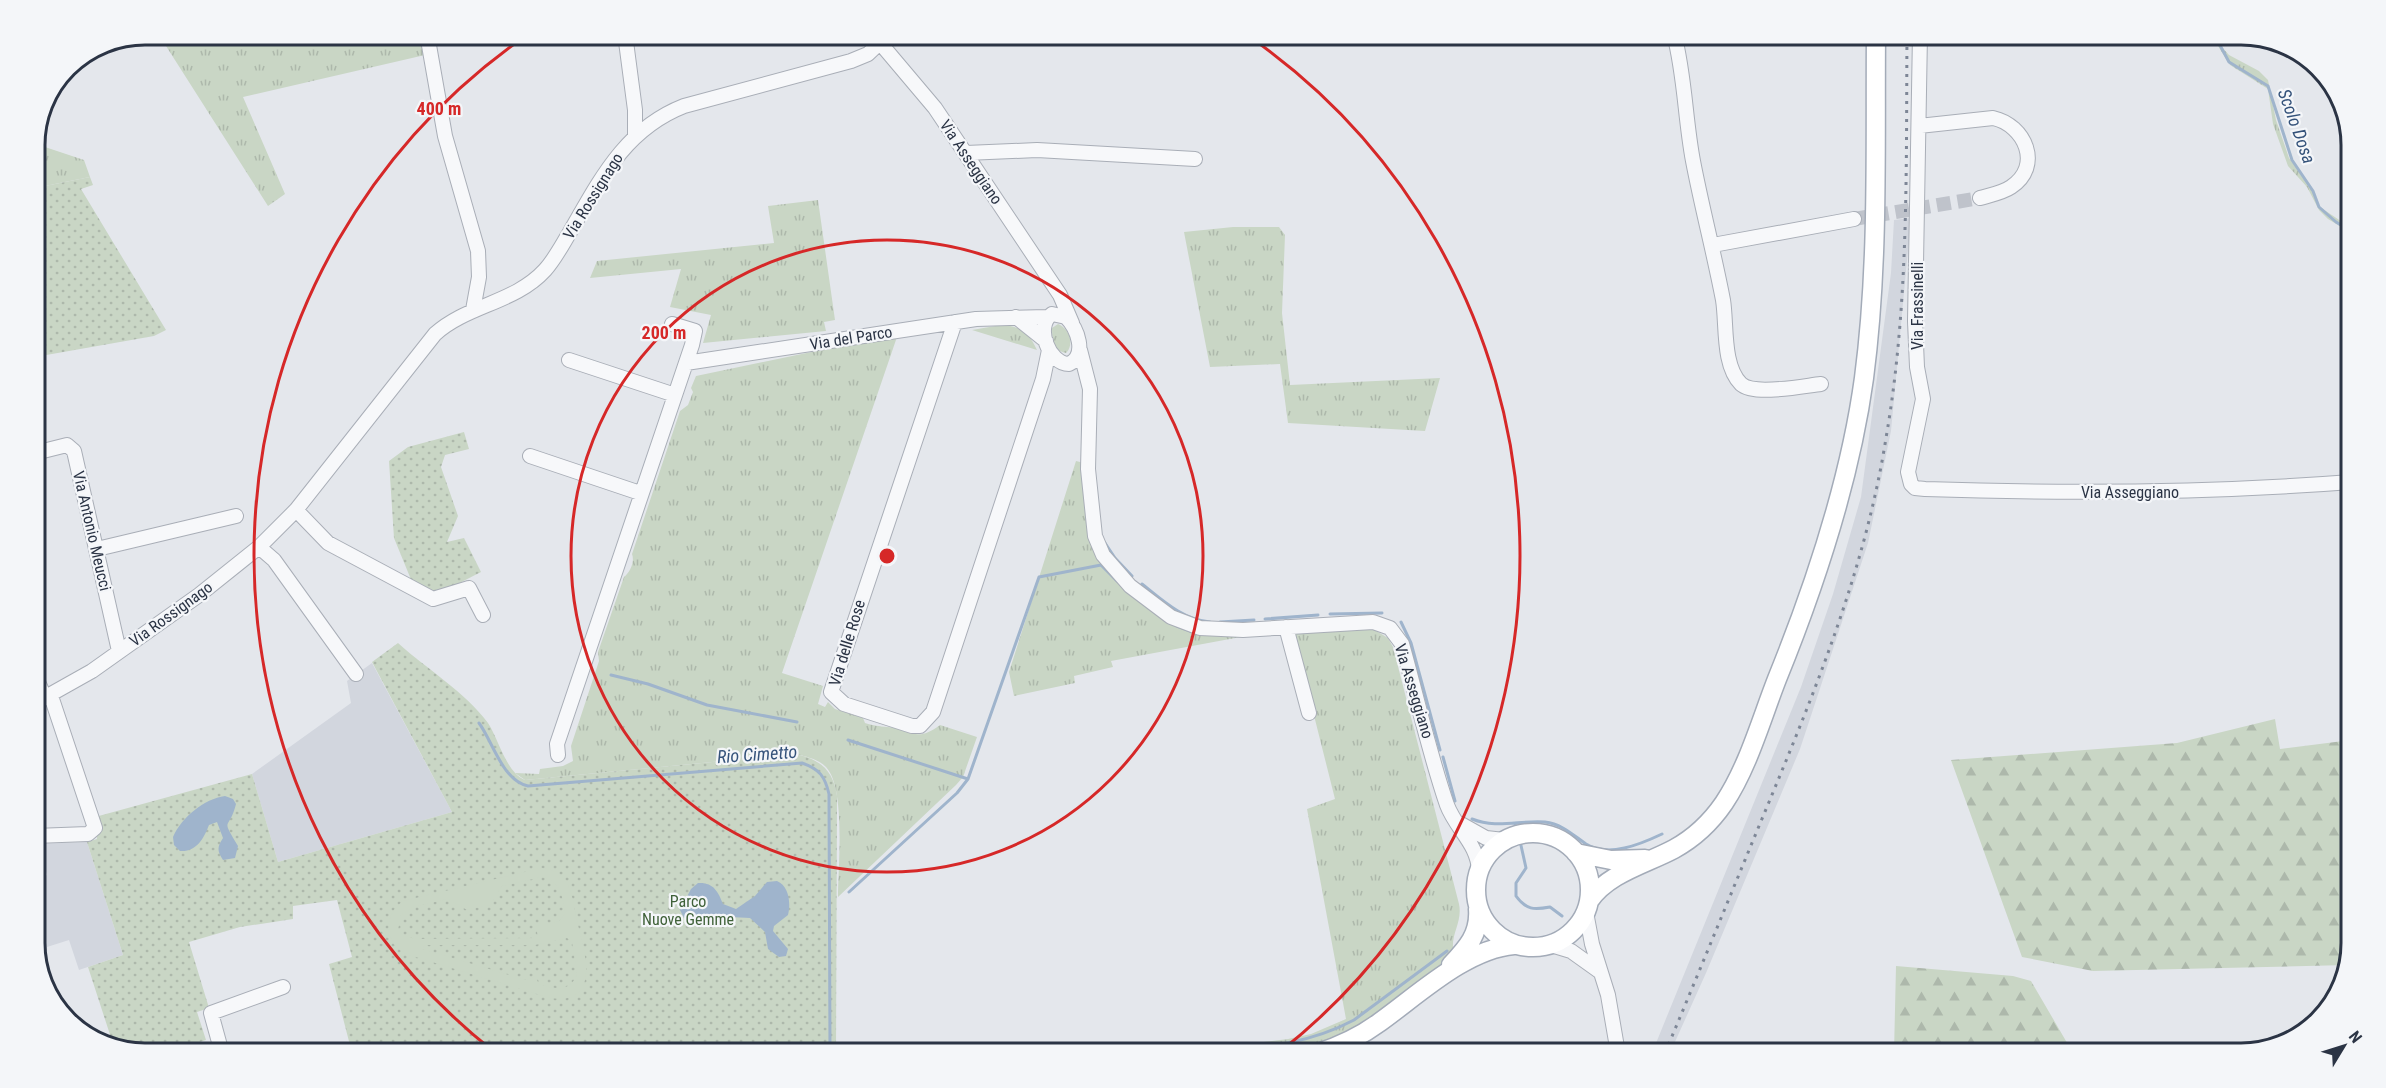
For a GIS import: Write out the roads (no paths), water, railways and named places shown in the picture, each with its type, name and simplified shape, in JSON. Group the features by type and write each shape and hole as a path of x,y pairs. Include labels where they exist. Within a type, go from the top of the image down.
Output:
{"main road":[{"path":"1478,908 1496,934 1514,945 1533,948 1551,945 1568,936 1596,892 1697,834 1716,814 1730,793 1791,645 1839,496 1864,378 1875,228 1876,45"},
{"path":"1479,871 1491,851 1504,840 1534,833 1557,839 1576,853 1611,861 1653,858"},
{"path":"1576,853 1588,876 1587,907"},
{"name":"Via Asseggiano","path":"1442,976 1470,944 1479,921 1475,889 1479,871"},
{"path":"1340,1043 1366,1031 1442,976 1485,952 1514,945"}],"street":[{"path":"429,45 444,136 478,251 478,277 473,310"},
{"path":"626,45 635,135"},
{"name":"Via Rossignago","path":"45,698 119,651 227,574 259,547 296,510 422,348 444,326 473,310 526,287 547,269 614,158 635,135 662,116 698,102 834,66 868,54 878,45"},
{"name":"Via Asseggiano","path":"889,45 966,153 1060,295 1072,323 1090,390 1089,479 1095,537 1107,560 1130,586 1171,617 1194,627 1221,630 1373,622 1390,628 1398,636 1448,806 1469,839 1479,863 1479,871"},
{"path":"1677,45 1693,160 1713,245 1730,364 1741,384 1759,390 1821,384"},
{"name":"Via Frassinelli","path":"1911,484 1908,472 1923,399 1917,367 1915,321 1920,45"},
{"path":"633,97 645,110 662,116"},
{"path":"1919,126 1993,118 2011,124 2019,132 2026,143 2027,154 2023,173 2012,187 1980,198"},
{"path":"966,153 983,150 1037,150 1195,159"},
{"path":"1713,245 1854,219"},
{"path":"1047,346 1045,324 1055,299 1053,286"},
{"path":"1050,316 1066,317 1072,323"},
{"name":"Via del Parco","path":"686,363 955,322 1050,316"},
{"path":"1016,317 1047,346"},
{"name":"Via delle Rose","path":"955,322 831,692 844,704 912,726 920,726 933,712 1043,380 1047,346"},
{"path":"558,755 557,744 695,331 672,324"},
{"name":"Via Asseggiano","path":"1047,346 1083,380 1089,430"},
{"path":"1043,380 1055,367 1076,359 1080,350"},
{"path":"569,360 675,395"},
{"name":"Via Antonio Meucci","path":"45,450 67,445 74,451 119,651"},
{"path":"530,456 640,493"},
{"name":"Via Asseggiano","path":"1911,484 1915,488 1925,489 2192,492 2341,483"},
{"path":"296,510 328,543 433,599 469,588 483,615"},
{"path":"97,549 236,516"},
{"path":"259,547 274,560 356,674"},
{"path":"1287,627 1309,713"},
{"path":"45,702 95,828 87,834 45,836"},
{"path":"1457,821 1486,838 1504,840"},
{"path":"1587,907 1599,971 1608,995 1616,1043"},
{"path":"1551,945 1571,951 1599,971"},
{"path":"219,1043 211,1013 283,987"}],"water":[{"path":"225,796 233,799 236,804 228,824 229,831 238,846 235,858 223,860 220,854 218,849 223,838 217,822 209,825 195,847 180,851 174,845 173,837 182,823 194,810 209,801"},
{"path":"777,881 787,891 789,910 788,915 774,926 773,931 788,949 786,956 779,957 768,949 765,932 750,918 711,916 691,922 684,918 680,910 691,889 698,883 711,886 717,891 723,904 736,909 755,896 767,882"}],"waterway":[{"name":"Scolo Dosa","path":"2220,45 2229,62 2268,86 2292,160 2313,191 2319,207 2341,225"},
{"path":"1105,543 1132,576"},
{"path":"849,892 957,793 968,779 1039,577 1101,565 1117,581"},
{"path":"1142,584 1165,603 1182,613 1210,622"},
{"path":"1330,614 1382,613"},
{"path":"1265,619 1318,615"},
{"path":"1220,622 1254,620"},
{"path":"1401,622 1411,643 1440,750"},
{"path":"1177,626 1193,632"},
{"path":"611,675 648,684 707,705 797,722"},
{"name":"Rio Cimetto","path":"479,723 511,776 528,786 802,763 817,771 826,783 829,794 830,1043"},
{"path":"848,740 968,779"},
{"path":"1443,757 1455,801"},
{"path":"1472,819 1508,824 1551,823 1567,830 1586,844 1604,850 1635,845 1662,834"},
{"path":"1515,823 1516,829"},
{"path":"1520,841 1526,868 1516,883 1516,896 1527,906 1535,909 1550,907 1562,916"},
{"path":"1290,1043 1320,1035 1354,1020 1447,951"}],"tunnel":[{"path":"1854,219 1980,198"}],"railway":[{"path":"1669,1043 1822,668 1866,532 1886,438 1899,338 1905,237 1907,45"}],"park label":[{"name":"Parco Nuove Gemme","path":"688,910"}]}
